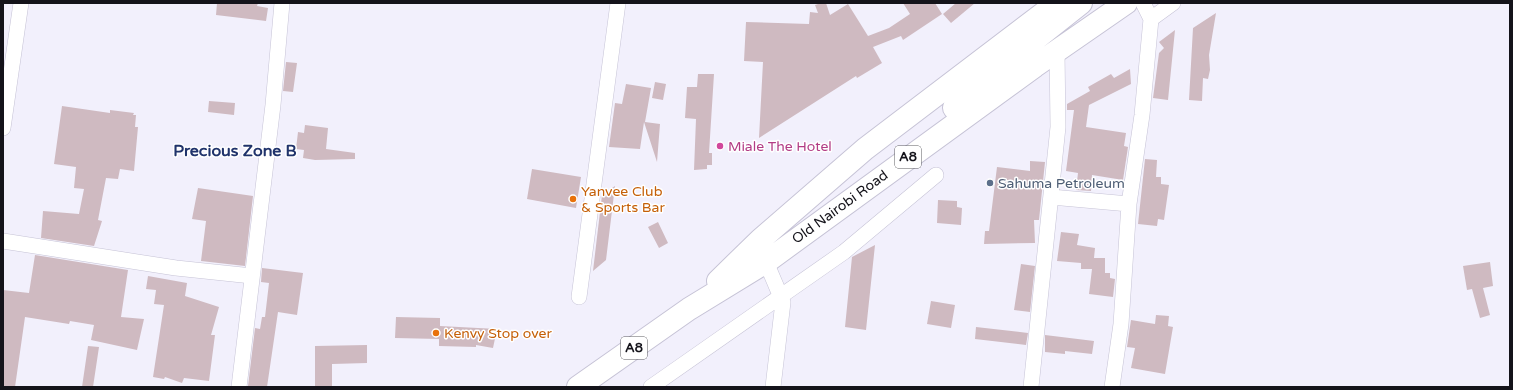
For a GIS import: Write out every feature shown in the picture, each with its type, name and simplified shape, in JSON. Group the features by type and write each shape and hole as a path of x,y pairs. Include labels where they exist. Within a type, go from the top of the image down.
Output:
{"highway":[{"path":"880,178 946,115 1019,52 1081,3"},
{"name":"Old Nairobi Road","path":"578,387 689,309 766,262 880,178 1126,3"},
{"name":"Old Nairobi Road","path":"689,309 760,240 865,149 1049,6"}],"street":[{"path":"3,128 8,61 21,3"},
{"path":"239,387 273,105 282,3"},
{"path":"579,297 618,3"},
{"path":"1112,387 1121,324 1129,204 1142,115 1151,19 1143,3"},
{"path":"1151,19 1174,3"},
{"path":"1031,387 1058,128 1057,51"},
{"path":"651,387 781,298 844,252 936,174"},
{"path":"1051,197 1129,204"},
{"path":"3,241 176,268 252,276"},
{"path":"766,262 783,302 773,387"}],"building":[{"path":"217,3 258,3 257,6 268,8 266,21 216,15"},
{"path":"826,3 830,15 848,4 868,36 889,28 910,14 903,3 935,3 942,14 903,40 901,36 873,47 882,63 857,78 856,76 759,138 763,62 744,61 746,22 809,24 810,12 818,13 815,5"},
{"path":"956,3 975,3 951,23 943,14"},
{"path":"1216,13 1209,55 1210,70 1208,79 1203,78 1202,101 1189,100 1193,28"},
{"path":"1175,30 1168,100 1153,98 1159,53 1164,48 1159,42"},
{"path":"286,62 297,63 293,92 283,91"},
{"path":"1130,69 1131,84 1089,105 1086,127 1126,133 1124,146 1128,147 1123,180 1092,175 1091,191 1076,190 1078,173 1066,171 1074,110 1067,110 1067,104 1090,91 1088,87 1111,74 1114,78"},
{"path":"698,74 714,74 709,153 712,153 712,165 707,165 707,169 694,170 696,119 685,118 687,87 697,87"},
{"path":"655,82 666,84 663,100 652,98"},
{"path":"626,84 651,88 645,122 660,124 657,162 644,122 640,149 609,147 615,103 622,104"},
{"path":"209,101 235,103 234,115 208,112"},
{"path":"62,106 110,113 110,110 134,113 133,115 136,115 135,127 138,127 134,171 120,169 118,179 106,178 98,220 102,221 94,246 41,238 43,211 79,214 84,189 74,188 76,167 54,164"},
{"path":"305,125 328,128 326,149 355,153 355,159 315,160 303,158 304,150 296,149 298,132 304,133"},
{"path":"1145,159 1157,160 1156,177 1161,177 1161,184 1169,185 1164,220 1158,219 1157,226 1138,224"},
{"path":"1030,161 1045,162 1039,220 1034,220 1035,243 984,244 985,231 989,231 997,167 1030,171"},
{"path":"532,169 581,177 576,208 527,199"},
{"path":"615,186 606,260 593,271 602,195"},
{"path":"198,188 253,196 245,266 201,261 206,221 192,219"},
{"path":"938,200 957,201 957,207 962,208 961,225 937,223"},
{"path":"658,222 668,243 659,248 648,227"},
{"path":"1061,232 1079,234 1077,245 1095,248 1094,258 1105,258 1105,273 1110,273 1110,278 1115,279 1113,297 1089,294 1092,269 1081,269 1081,263 1057,261"},
{"path":"875,245 866,330 845,327 852,257"},
{"path":"35,255 128,270 121,317 144,319 137,350 91,340 94,325 70,321 69,324 25,317 15,387 3,387 3,290 29,293"},
{"path":"1490,262 1493,286 1483,288 1490,315 1480,318 1472,289 1467,290 1463,266"},
{"path":"1021,264 1035,266 1030,312 1014,310"},
{"path":"262,268 303,273 297,315 278,312 267,387 254,387 248,386 255,328 260,329 262,317 265,317 269,283 261,282"},
{"path":"148,276 187,283 185,296 219,307 211,335 215,335 209,381 184,378 182,383 165,377 164,379 153,377 164,305 154,304 156,290 146,289"},
{"path":"931,301 955,305 951,328 927,324"},
{"path":"1156,315 1169,316 1168,326 1173,327 1165,374 1131,368 1135,348 1127,347 1131,320 1155,324"},
{"name":"Kenvy Stop over","path":"396,317 440,318 440,326 497,329 493,348 476,345 476,347 439,346 439,339 395,338"},
{"path":"976,327 1028,333 1026,345 975,339"},
{"path":"1045,335 1094,341 1092,354 1065,351 1065,354 1045,352"},
{"path":"367,345 367,363 332,364 332,387 315,387 315,346"},
{"path":"88,346 99,347 93,387 82,387"}],"place":[{"name":"Miale The Hotel","path":"720,146"},
{"name":"Sahuma Petroleum","path":"990,183"},
{"name":"Yanvee Club & Sports Bar","path":"573,199"},
{"name":"Kenvy Stop over","path":"436,333"}],"district":[{"name":"Precious Zone B","path":"235,151"}]}
